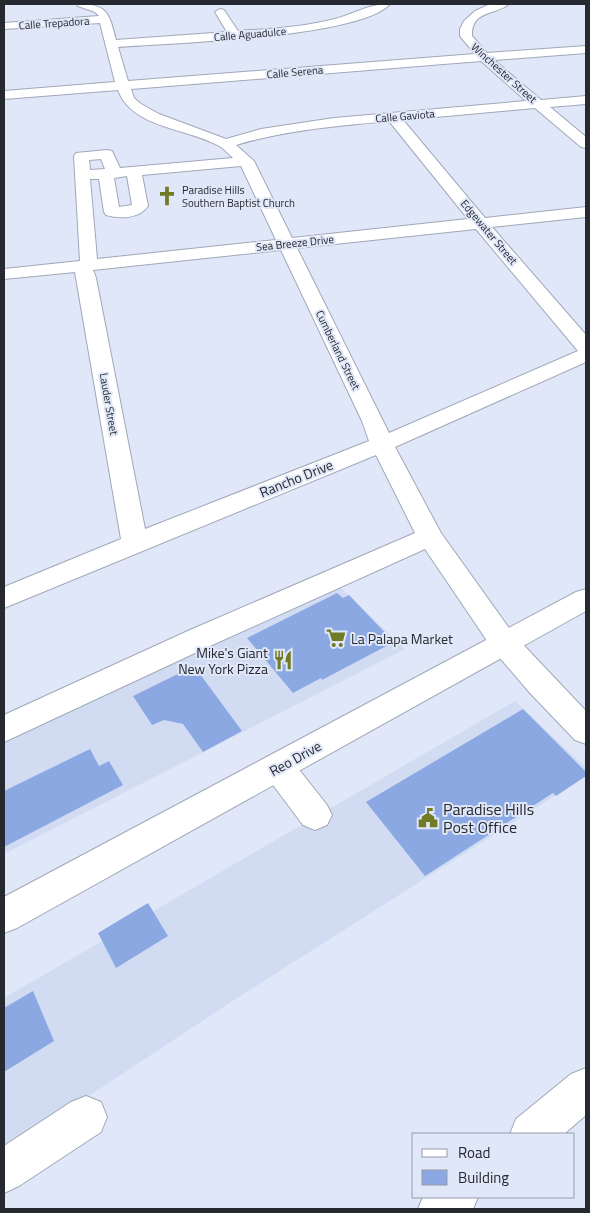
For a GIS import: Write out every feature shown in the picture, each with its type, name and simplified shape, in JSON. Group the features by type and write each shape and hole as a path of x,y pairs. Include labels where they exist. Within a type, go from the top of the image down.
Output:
{"street":[{"path":"82,4 99,10 104,19"},
{"name":"Calle Aguadulce","path":"111,44 312,27 353,17 385,4"},
{"name":"Winchester Street","path":"504,4 487,9 476,16 466,29 468,40 484,58 586,144"},
{"path":"220,12 235,35"},
{"name":"Calle Trepadora","path":"4,26 104,19"},
{"name":"Cumberland Street","path":"104,19 128,99 136,107 154,118 226,144 246,161 285,244 373,420 382,444 430,537 504,643 586,731"},
{"name":"Calle Serena","path":"4,95 586,49"},
{"name":"Calle Gaviota","path":"226,144 261,133 325,123 586,100"},
{"name":"Edgewater Street","path":"393,117 586,347"},
{"path":"110,170 170,159"},
{"path":"110,170 134,171 246,161"},
{"path":"110,170 112,212"},
{"name":"Lauder Street","path":"110,170 83,176 87,220 85,265 134,542"},
{"path":"87,220 102,214 136,210 140,206 134,171"},
{"name":"Sea Breeze Drive","path":"4,274 586,212"},
{"name":"Rancho Drive","path":"4,598 134,542 382,444 586,356"},
{"path":"4,729 200,638 430,537"},
{"name":"Reo Drive","path":"4,916 586,599"},
{"path":"278,767 315,815"},
{"path":"532,1133 586,1089"},
{"path":"4,1171 86,1117"},
{"path":"440,1209 455,1198"},
{"path":"466,1198 473,1209"}],"shaded area":[{"path":"338,585 405,649 4,854 4,743"},
{"path":"515,701 586,768 586,776 231,1002 4,1152 4,998"}],"building":[{"name":"La Palapa Market","path":"337,593 343,598 349,595 394,642 293,693 247,638"},
{"path":"194,666 242,731 203,752 183,724 164,720 152,725 133,696"},
{"path":"523,709 586,772 586,776 556,796 553,793 425,876 366,802"},
{"path":"90,749 99,766 109,761 123,785 4,847 4,791"},
{"path":"148,903 168,936 116,968 98,933"},
{"path":"33,991 54,1041 4,1072 4,1008"}],"place":[{"name":"Paradise Hills Southern Baptist Church","path":"167,196"},
{"name":"La Palapa Market","path":"336,638"},
{"name":"Mike's Giant New York Pizza","path":"283,660"},
{"name":"Paradise Hills Post Office","path":"428,818"}]}
